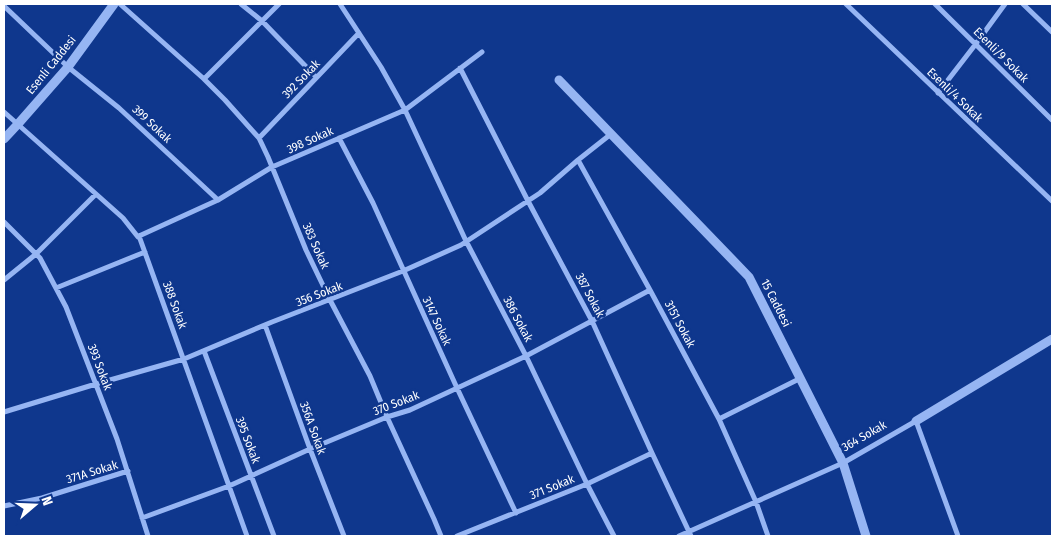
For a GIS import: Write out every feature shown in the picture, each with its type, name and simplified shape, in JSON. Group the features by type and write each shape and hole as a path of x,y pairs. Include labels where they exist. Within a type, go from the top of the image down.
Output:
{"street":[{"name":"Esenli Caddesi","path":"4,139 68,68 114,4"},
{"name":"383 Sokak","path":"120,4 204,79 259,138 306,250 370,376 440,536"},
{"path":"241,4 262,21 316,77"},
{"path":"204,79 279,4"},
{"name":"386 Sokak","path":"340,4 405,110 466,241 526,356 614,536"},
{"name":"Esenli/4 Sokak","path":"846,4 1052,201"},
{"name":"Esenli/9 Sokak","path":"935,4 1052,120"},
{"path":"938,93 1005,4"},
{"path":"1023,4 1052,32"},
{"name":"399 Sokak","path":"4,6 68,68 119,108 218,200"},
{"name":"392 Sokak","path":"259,138 359,33"},
{"name":"398 Sokak","path":"139,236 218,200 272,167 405,110 482,52"},
{"name":"387 Sokak","path":"460,68 592,321 690,534"},
{"name":"15 Caddesi","path":"559,80 749,277 844,463 866,536"},
{"name":"388 Sokak","path":"4,112 123,218 139,236 247,536"},
{"name":"356 Sokak","path":"4,412 184,359 403,271 461,245 540,193 611,134"},
{"name":"3147 Sokak","path":"339,138 373,203 516,513"},
{"name":"3151 Sokak","path":"578,160 719,419 756,502 768,536"},
{"path":"4,280 36,254 96,194"},
{"name":"393 Sokak","path":"4,222 40,258 66,307 118,439 148,536"},
{"path":"56,288 145,252"},
{"name":"370 Sokak","path":"142,518 252,477 310,449 387,417 410,410 526,356 650,290"},
{"name":"356A Sokak","path":"265,325 344,536"},
{"name":"364 Sokak","path":"679,536 690,534 844,463 1052,339"},
{"name":"395 Sokak","path":"204,351 274,536"},
{"path":"719,419 800,378"},
{"path":"916,421 958,536"},
{"name":"371 Sokak","path":"457,536 587,484 652,453"},
{"name":"371A Sokak","path":"4,506 42,498 128,471"}]}
